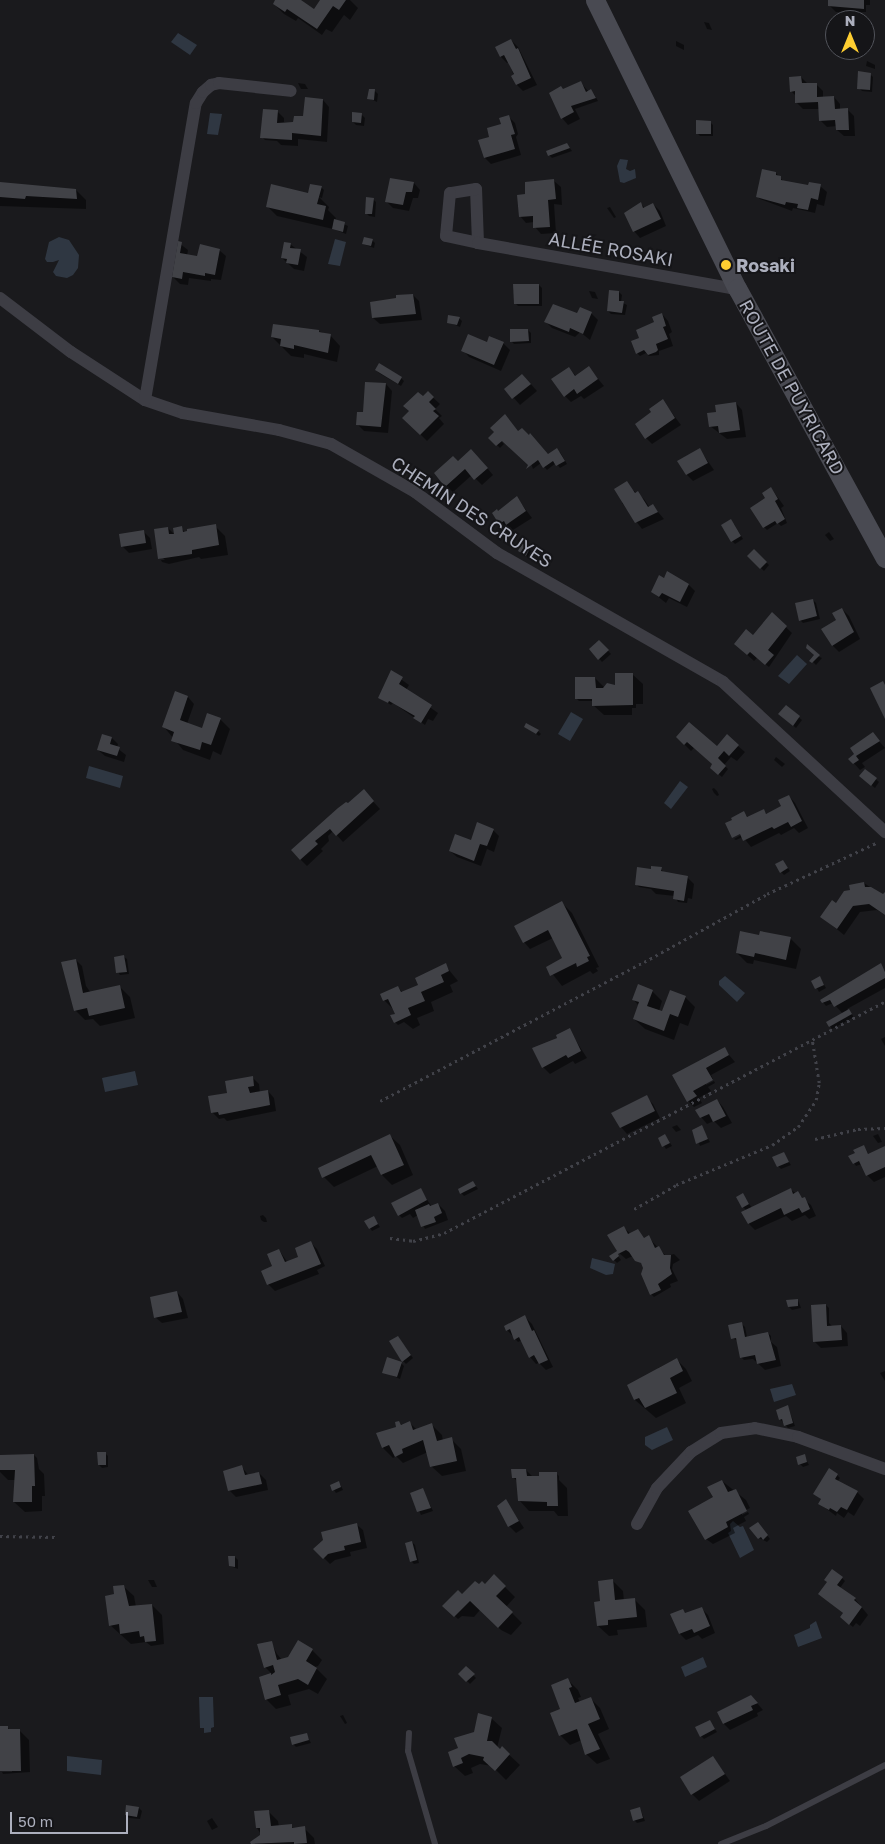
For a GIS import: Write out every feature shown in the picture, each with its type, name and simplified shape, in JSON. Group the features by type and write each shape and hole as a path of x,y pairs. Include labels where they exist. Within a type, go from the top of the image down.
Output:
{"main road":[{"name":"ROUTE DE PUYRICARD","path":"595,0 738,288 885,558"}],"street":[{"path":"145,400 196,103 203,92 211,85 219,83 291,91"},
{"name":"ALLÉE ROSAKI","path":"478,243 476,189 450,193 446,236 478,243 738,288"},
{"name":"CHEMIN DES CRUYES","path":"0,298 71,352 145,400 183,413 279,430 331,444 415,492 497,553 723,682 885,832"},
{"path":"637,1524 657,1488 691,1452 721,1433 755,1428 798,1436 885,1469"}],"lane":[{"path":"409,1733 408,1751 435,1844"},
{"path":"721,1844 766,1826 885,1765"}],"path":[{"path":"380,1101 644,962 766,894 885,839"},
{"path":"390,1238 413,1241 444,1233 885,1001"},
{"path":"634,1209 676,1185 772,1145 798,1127 816,1100 819,1084 812,1040"},
{"path":"815,1138 858,1130 885,1128"},
{"path":"0,1536 55,1537"}],"shaded area":[{"path":"178,33 197,45 190,55 171,42"},
{"path":"210,113 222,114 218,135 207,134"},
{"path":"620,159 628,160 626,169 630,171 635,169 636,178 624,183 620,182 617,166"},
{"path":"59,237 69,240 79,255 78,268 73,275 67,278 56,276 53,272 59,260 47,262 45,259 49,242"},
{"path":"335,239 346,242 340,266 328,264"},
{"path":"797,655 807,664 789,684 778,676"},
{"path":"571,712 583,719 570,741 558,734"},
{"path":"89,766 123,776 120,788 86,778"},
{"path":"680,781 688,787 671,809 664,803"},
{"path":"725,976 745,993 737,1002 719,985 719,981"},
{"path":"135,1071 138,1085 105,1092 102,1078"},
{"path":"592,1258 615,1264 613,1274 606,1275 590,1268"},
{"path":"792,1384 796,1395 774,1402 770,1389"},
{"path":"667,1427 673,1440 652,1450 645,1445 645,1437"},
{"path":"733,1521 740,1527 743,1526 754,1550 740,1558 728,1533 731,1531 730,1524"},
{"path":"816,1621 822,1638 798,1647 794,1635 810,1628 810,1625"},
{"path":"703,1657 707,1667 685,1677 681,1667"},
{"path":"199,1697 213,1697 214,1727 211,1728 211,1732 204,1733 204,1728 200,1728"},
{"path":"67,1756 102,1760 101,1775 67,1771"}],"building":[{"path":"275,0 301,0 314,9 320,0 346,0 339,10 333,6 317,29 287,9 285,12 273,4"},
{"path":"828,0 864,0 864,9 828,6"},
{"path":"511,39 516,49 518,48 531,78 516,85 511,76 514,74 504,55 500,57 495,47"},
{"path":"858,71 871,73 870,90 857,89"},
{"path":"801,76 802,83 817,83 817,97 834,96 835,109 848,108 849,130 836,130 835,120 819,121 818,102 795,103 795,91 790,92 789,77"},
{"path":"581,81 586,92 591,89 596,98 571,106 574,112 561,119 549,93 561,86 563,89"},
{"path":"369,89 375,89 374,100 367,99"},
{"path":"305,97 323,99 321,136 292,133 292,140 260,138 263,109 278,110 277,123 293,122 294,116 303,116"},
{"path":"352,112 362,113 361,123 352,122"},
{"path":"509,115 515,134 511,135 515,149 484,158 478,140 489,137 487,128 501,124 499,118"},
{"path":"696,120 711,121 711,134 696,134"},
{"path":"567,143 570,148 548,156 546,151"},
{"path":"762,169 776,172 776,175 781,176 781,180 808,185 809,182 821,184 818,200 811,198 808,210 797,208 798,204 786,202 785,205 756,197"},
{"path":"390,178 414,182 412,192 406,192 403,205 385,202"},
{"path":"554,179 556,199 548,200 550,227 533,228 533,216 519,217 517,195 525,194 525,182"},
{"path":"0,182 76,189 77,199 26,196 25,199 0,197"},
{"path":"271,184 308,193 310,184 322,186 317,204 326,206 323,220 266,207"},
{"path":"366,197 374,198 372,214 365,214"},
{"path":"641,202 643,208 653,203 661,219 633,232 624,213"},
{"path":"334,219 345,222 343,232 332,229"},
{"path":"364,237 373,239 371,246 362,244"},
{"path":"178,241 182,242 180,253 197,256 200,244 220,249 215,275 205,273 205,276 183,272 182,279 172,277"},
{"path":"284,242 291,243 290,248 301,249 298,265 286,263 287,259 281,258"},
{"path":"513,284 539,284 539,304 514,304"},
{"path":"609,290 619,291 619,301 624,301 622,313 607,311"},
{"path":"413,294 416,314 372,318 370,302 396,298 396,295"},
{"path":"553,304 577,313 580,307 592,312 583,334 570,328 569,332 544,322"},
{"path":"662,313 666,326 663,327 668,339 656,344 658,350 656,352 648,355 644,350 636,354 631,341 639,338 636,330 654,322 652,317"},
{"path":"448,315 460,317 457,325 447,323"},
{"path":"273,324 319,330 319,332 331,334 328,353 294,345 294,349 280,346 281,339 271,337"},
{"path":"510,329 528,329 529,341 510,342"},
{"path":"468,334 487,342 489,336 504,342 494,365 461,351"},
{"path":"379,363 402,377 398,384 375,370"},
{"path":"589,366 598,379 577,394 574,389 564,397 551,379 569,367 575,376"},
{"path":"522,374 531,384 512,399 504,389"},
{"path":"365,382 386,383 381,427 356,425 357,412 363,412"},
{"path":"428,391 434,397 429,402 436,409 433,411 439,416 420,435 402,418 409,411 403,406 418,392 423,396"},
{"path":"663,399 675,418 645,439 635,424 651,412 649,409"},
{"path":"736,402 740,430 719,433 718,426 709,427 707,413 716,412 715,405"},
{"path":"505,414 518,431 522,428 529,435 530,433 548,454 557,448 565,461 556,466 553,461 543,468 538,460 526,469 528,465 502,441 496,446 488,438 494,432 490,428"},
{"path":"700,448 708,463 686,475 677,461"},
{"path":"471,449 488,468 474,480 465,469 445,487 434,473 453,456 458,461"},
{"path":"627,481 635,493 638,491 648,507 653,504 658,512 635,523 614,489"},
{"path":"771,487 778,499 775,501 785,519 777,524 775,521 763,528 750,508 765,498 762,493"},
{"path":"517,496 526,511 506,525 504,521 499,524 492,513 497,509 498,511"},
{"path":"731,519 741,536 731,542 721,525"},
{"path":"216,524 219,545 192,550 192,554 158,559 154,529 168,527 169,534 174,534 173,528 182,526 183,532 187,531 187,529"},
{"path":"144,530 146,543 121,547 119,534"},
{"path":"522,543 530,548 526,556 518,551"},
{"path":"754,549 767,562 760,569 747,556"},
{"path":"667,571 689,584 680,602 662,593 659,597 651,592 659,575 664,578"},
{"path":"813,599 817,616 799,621 795,603"},
{"path":"842,608 854,632 832,646 821,629 836,620 832,613"},
{"path":"772,612 787,626 768,650 774,655 765,665 750,652 747,655 734,644 746,629 753,635"},
{"path":"599,640 609,650 598,660 589,649"},
{"path":"807,644 820,655 812,663 809,661 814,655 806,648"},
{"path":"391,670 403,677 399,684 432,705 421,723 413,718 415,716 389,701 388,703 378,698"},
{"path":"615,673 633,673 633,705 592,706 592,699 575,699 575,677 595,677 596,688 603,688 607,683 615,685"},
{"path":"883,681 885,685 885,719 870,688"},
{"path":"175,691 188,696 180,720 202,728 207,713 221,718 211,745 202,742 200,750 171,741 174,732 162,727"},
{"path":"786,705 800,716 793,726 778,714"},
{"path":"689,722 717,746 727,734 739,745 729,756 724,751 718,758 726,766 718,775 710,768 712,764 687,742 684,745 676,737"},
{"path":"526,723 539,730 536,734 524,727"},
{"path":"873,732 880,741 856,756 859,760 853,764 848,759 854,754 850,748"},
{"path":"102,734 112,737 110,744 120,747 117,756 97,750"},
{"path":"865,769 877,778 871,786 859,776"},
{"path":"364,789 374,801 336,836 330,829 315,841 318,844 300,860 291,850 338,808 346,802 348,803"},
{"path":"789,795 802,821 791,827 788,822 774,829 772,827 743,841 740,834 732,838 725,823 732,820 731,818 744,811 747,817 764,809 766,814 781,806 778,800"},
{"path":"477,822 494,829 487,846 480,844 474,861 449,851 455,834 471,840"},
{"path":"783,860 788,868 780,873 775,864"},
{"path":"651,866 662,867 661,871 688,876 684,901 673,899 674,891 635,885 637,867 651,869"},
{"path":"864,882 865,887 871,887 883,894 885,892 885,915 869,904 853,906 837,929 820,917 832,900 836,903 844,891 850,890 849,885"},
{"path":"562,901 590,956 587,957 589,961 577,967 576,963 550,976 546,967 562,958 548,930 523,943 514,926"},
{"path":"740,931 759,935 760,931 791,937 786,960 755,953 754,957 736,953"},
{"path":"124,955 127,972 116,973 114,957"},
{"path":"76,959 83,993 120,985 125,1008 89,1016 87,1008 74,1011 61,962"},
{"path":"446,963 449,971 441,975 444,982 421,992 425,1001 408,1008 411,1015 394,1023 390,1015 395,1014 388,999 383,1001 380,994 398,986 401,992 418,985 415,978"},
{"path":"881,963 885,972 885,978 834,1007 830,1000 822,1003 820,1000"},
{"path":"820,976 824,985 815,989 811,981"},
{"path":"638,984 653,990 647,1006 662,1011 670,990 686,996 678,1017 670,1014 664,1031 633,1019 639,1002 632,1000"},
{"path":"849,1009 852,1014 829,1027 826,1022"},
{"path":"570,1028 581,1051 568,1058 566,1055 542,1068 532,1048 557,1038 556,1035"},
{"path":"725,1047 729,1055 706,1068 713,1080 693,1091 697,1096 687,1102 672,1075"},
{"path":"253,1076 254,1086 248,1087 250,1093 268,1090 270,1105 219,1115 218,1112 211,1113 208,1096 227,1093 225,1081"},
{"path":"647,1095 655,1111 620,1128 611,1113"},
{"path":"717,1099 726,1116 713,1122 709,1114 700,1118 695,1110"},
{"path":"702,1125 708,1139 696,1144 692,1130"},
{"path":"390,1134 404,1165 381,1175 371,1155 322,1178 318,1168"},
{"path":"665,1134 670,1143 662,1147 658,1138"},
{"path":"864,1145 868,1154 885,1146 885,1167 866,1176 859,1161 853,1164 848,1156 855,1153 853,1150"},
{"path":"784,1152 789,1162 777,1167 772,1157"},
{"path":"473,1181 476,1186 460,1194 458,1189"},
{"path":"421,1188 427,1200 398,1216 391,1203"},
{"path":"791,1188 793,1194 798,1191 802,1198 805,1197 810,1209 802,1213 799,1208 784,1215 781,1208 748,1224 741,1212"},
{"path":"743,1193 749,1204 742,1208 736,1197"},
{"path":"438,1203 442,1213 434,1217 436,1222 421,1227 415,1210 429,1204 430,1206"},
{"path":"374,1216 378,1224 369,1229 364,1221"},
{"path":"624,1226 628,1234 638,1229 644,1238 649,1235 655,1248 659,1246 664,1255 671,1255 670,1268 672,1274 658,1284 661,1290 650,1295 641,1274 643,1268 641,1263 635,1261 626,1250 618,1254 619,1256 613,1261 609,1256 617,1251 607,1235"},
{"path":"311,1241 321,1264 267,1285 261,1271 272,1266 267,1254 279,1249 285,1262 298,1257 295,1248"},
{"path":"177,1291 182,1312 154,1318 150,1297"},
{"path":"798,1299 798,1306 788,1307 786,1300"},
{"path":"826,1304 827,1326 841,1325 842,1340 813,1342 811,1305"},
{"path":"525,1315 548,1360 539,1364 534,1355 529,1358 519,1337 514,1340 510,1329 506,1331 504,1326"},
{"path":"742,1322 745,1337 768,1332 776,1360 757,1364 755,1355 740,1358 736,1338 731,1339 728,1325"},
{"path":"398,1336 411,1355 402,1362 389,1341"},
{"path":"387,1357 402,1362 397,1377 382,1373"},
{"path":"677,1358 683,1371 670,1378 677,1393 645,1408 639,1398 634,1400 627,1385"},
{"path":"788,1405 793,1423 784,1426 782,1419 779,1420 776,1410"},
{"path":"399,1421 401,1425 410,1421 413,1430 432,1423 437,1441 452,1437 457,1461 430,1467 423,1440 402,1449 403,1453 395,1457 389,1445 382,1448 376,1433 396,1427 395,1422"},
{"path":"97,1452 106,1452 106,1465 98,1465"},
{"path":"34,1454 35,1486 32,1486 32,1502 13,1502 15,1470 0,1470 0,1455"},
{"path":"805,1454 807,1462 798,1465 796,1457"},
{"path":"242,1465 245,1475 259,1472 262,1484 228,1491 223,1471"},
{"path":"829,1468 838,1474 835,1479 858,1491 847,1510 841,1507 837,1512 830,1508 829,1510 818,1504 821,1499 813,1494"},
{"path":"511,1469 526,1469 527,1476 539,1476 539,1472 557,1472 558,1506 547,1506 547,1502 518,1501 516,1478 512,1478"},
{"path":"722,1480 728,1492 736,1489 747,1511 726,1522 728,1527 705,1540 688,1511 713,1497 707,1487"},
{"path":"339,1481 341,1487 332,1491 330,1485"},
{"path":"423,1488 431,1508 417,1512 410,1493"},
{"path":"506,1499 519,1521 508,1527 497,1506"},
{"path":"758,1522 768,1535 763,1540 761,1537 758,1539 749,1528"},
{"path":"357,1523 361,1542 344,1546 345,1550 328,1554 323,1559 313,1549 323,1540 321,1532"},
{"path":"412,1541 417,1560 410,1562 405,1543"},
{"path":"228,1556 235,1556 235,1567 229,1566"},
{"path":"832,1569 843,1577 837,1585 856,1598 854,1600 862,1607 849,1625 840,1617 843,1613 818,1594 827,1582 824,1580"},
{"path":"494,1574 506,1586 496,1596 513,1612 498,1628 470,1601 454,1617 442,1606 458,1590 462,1594 475,1581 479,1584 482,1581 485,1584"},
{"path":"613,1579 615,1600 635,1598 637,1617 608,1620 608,1625 597,1626 594,1602 600,1601 598,1581"},
{"path":"124,1585 129,1606 152,1604 156,1641 145,1642 144,1636 140,1637 139,1631 120,1634 119,1624 109,1626 105,1596 114,1594 113,1586"},
{"path":"702,1607 710,1626 694,1633 692,1629 679,1634 670,1614 683,1609 685,1613"},
{"path":"298,1640 313,1649 306,1661 317,1668 308,1685 298,1679 278,1685 281,1695 265,1700 259,1677 271,1673 271,1675 275,1672 273,1665 264,1668 257,1644 272,1641 277,1660 288,1657"},
{"path":"466,1666 475,1674 466,1682 458,1674"},
{"path":"568,1678 572,1687 569,1688 575,1703 591,1697 600,1719 588,1724 600,1749 585,1755 577,1729 559,1736 550,1713 560,1709 551,1685"},
{"path":"751,1695 758,1703 751,1706 753,1710 723,1724 717,1712"},
{"path":"478,1713 492,1717 487,1741 492,1741 500,1749 502,1746 510,1754 495,1771 483,1760 484,1757 469,1754 461,1758 463,1763 453,1767 448,1752 458,1748 454,1738 474,1732"},
{"path":"710,1720 715,1729 700,1737 695,1727"},
{"path":"0,1726 8,1726 8,1729 20,1729 21,1771 0,1771"},
{"path":"307,1733 309,1740 292,1745 290,1737"},
{"path":"713,1756 725,1774 691,1795 680,1777"},
{"path":"126,1805 139,1807 137,1817 125,1815"},
{"path":"640,1807 643,1818 633,1821 630,1810"},
{"path":"269,1810 271,1826 292,1824 292,1828 305,1826 307,1843 251,1844 250,1842 260,1835 260,1828 256,1828 254,1811"}],"place":[{"name":"Rosaki","path":"726,265"}]}
